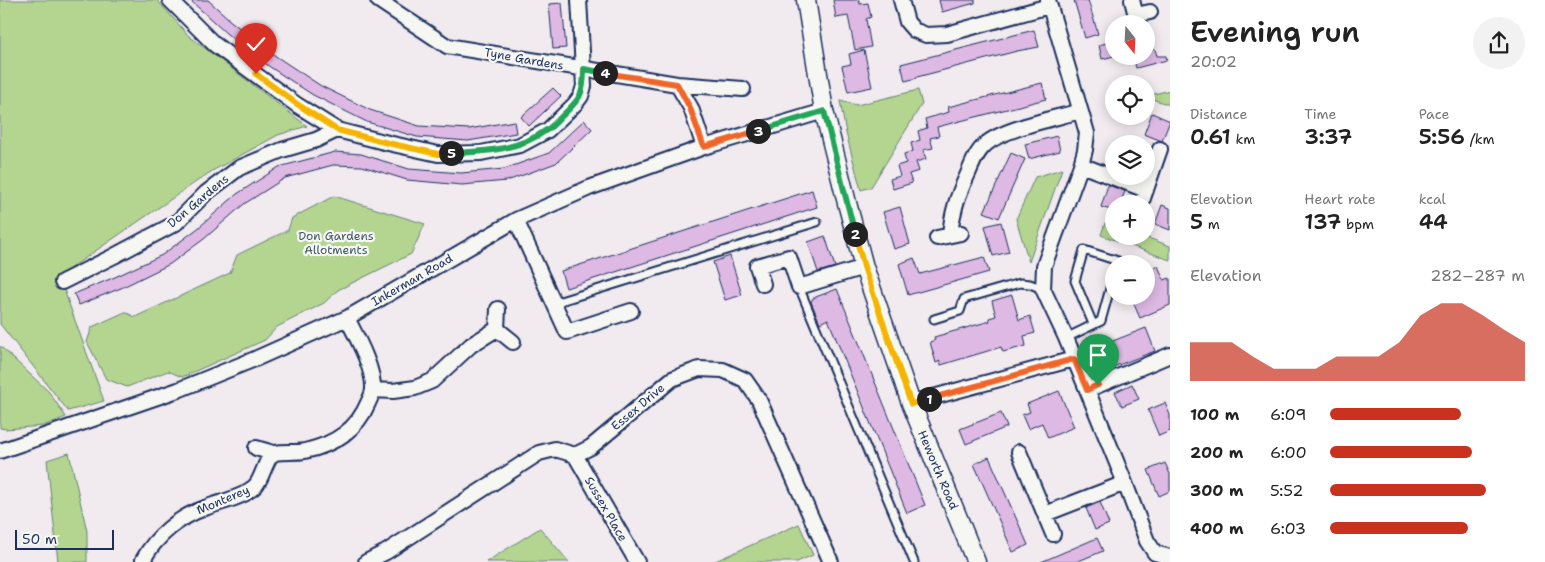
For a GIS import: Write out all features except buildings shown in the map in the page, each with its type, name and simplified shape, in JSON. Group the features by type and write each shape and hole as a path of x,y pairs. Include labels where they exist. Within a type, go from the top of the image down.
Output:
{"street":[{"path":"170,0 214,44 297,104 337,130 438,154 481,152 520,145 548,130 576,104 584,86 578,0"},
{"name":"Tyne Gardens","path":"378,0 447,46 677,84 743,89"},
{"name":"Heworth Road","path":"806,0 824,111 846,203 864,267 911,404 976,562"},
{"path":"901,0 907,22 914,30 926,35 947,34 1048,3 1087,134 1081,165 1044,266 1043,289 1066,338 1125,483 1153,558 1170,557"},
{"path":"1132,0 1136,15"},
{"path":"1145,15 1150,12"},
{"path":"677,84 690,108 704,147"},
{"name":"Inkerman Road","path":"0,451 178,390 255,359 347,318 516,220 589,188 704,147 824,111"},
{"path":"950,235 956,198 977,154 987,143 1004,133 1080,111"},
{"name":"Don Gardens","path":"62,282 176,223 206,193 239,168 282,150 316,140 337,130"},
{"path":"1144,195 1160,169 1160,149"},
{"path":"1081,165 1146,190"},
{"path":"516,220 568,332 631,312"},
{"path":"763,284 757,266 789,257 799,287 864,267"},
{"path":"497,329 498,310"},
{"path":"256,448 274,453 304,452 340,438 352,429 364,414 373,390 372,376 362,346 347,318"},
{"path":"373,390 394,391 415,388 432,381 471,345 497,329"},
{"path":"497,329 513,342"},
{"path":"1087,390 1170,355"},
{"path":"911,404 1074,359"},
{"name":"Essex Drive","path":"575,455 591,447 672,379 699,369 723,370 745,380 759,400 831,562"},
{"path":"366,562 386,552 539,452 555,449 575,455"},
{"name":"Monterey","path":"141,561 150,546 184,517 243,494 256,486 263,474 268,457 274,453"},
{"name":"Sussex Place","path":"575,455 637,562"},
{"path":"1019,462 1053,534"},
{"path":"1045,514 1125,483"}],"lane":[{"path":"554,304 817,222"},
{"path":"1093,324 1075,281 1084,250 1105,257"},
{"path":"934,319 960,311 964,299 1020,283 1030,284 1043,289"},
{"path":"799,287 914,562"},
{"path":"1066,338 1100,321 1105,304"}],"green space":[{"path":"0,0 157,0 189,36 307,126 278,135 212,171 59,276 104,401 68,411 0,324"},
{"path":"918,90 922,104 871,187 861,190 846,133 840,101 857,105"},
{"path":"1170,90 1170,105 1155,100 1155,94"},
{"path":"1062,169 1029,262 1016,219 1035,177"},
{"name":"Don Gardens Allotments","path":"334,196 425,224 411,254 338,290 324,303 277,327 265,340 182,377 168,371 127,387 106,379 87,342 92,327 125,312 135,317 230,273 237,255 288,230 292,218"},
{"path":"1105,223 1105,236 1101,235"},
{"path":"1155,240 1170,246 1170,260 1129,245 1155,245"},
{"path":"0,346 49,392 66,417 43,426 0,428"},
{"path":"69,453 87,531 87,562 58,562 47,460"},
{"path":"799,524 813,555 797,562 713,562"},
{"path":"540,528 569,562 486,562"}],"route":[{"path":"256,74 337,130 438,154 481,152 520,145 548,130 576,104 581,96 584,86 584,69 677,84 690,108 704,147 824,111 846,203 864,267 911,404 1074,359 1087,390 1098,385"}]}
